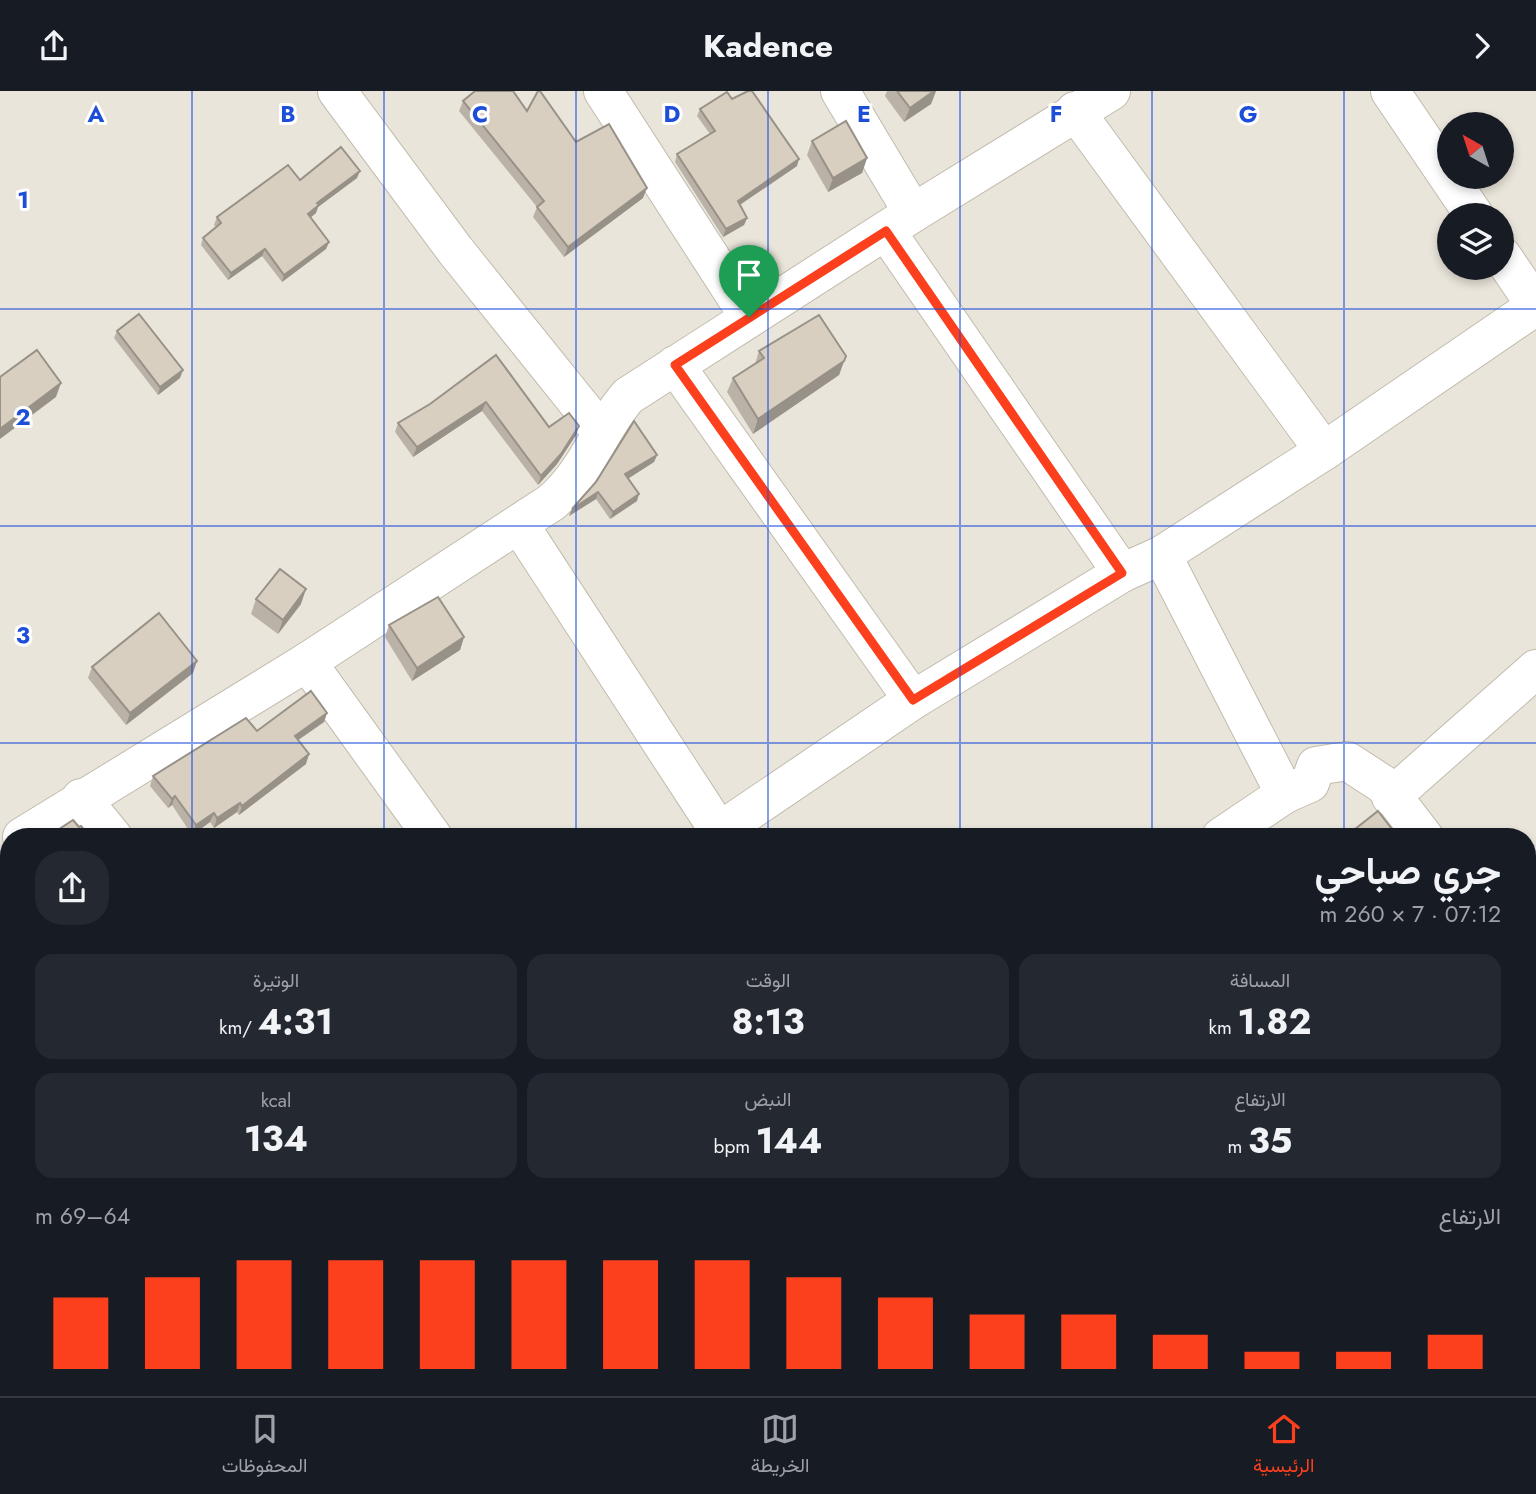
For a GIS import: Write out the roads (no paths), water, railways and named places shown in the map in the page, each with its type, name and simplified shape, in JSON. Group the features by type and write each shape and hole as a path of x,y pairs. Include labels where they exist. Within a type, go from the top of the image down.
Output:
{"street":[{"path":"337,91 455,250 602,433"},
{"path":"603,91 749,317"},
{"path":"840,91 899,222 1122,573"},
{"path":"36,828 307,662 519,524 573,483 602,433 628,396 899,222 1111,91"},
{"path":"1390,91 1466,203"},
{"path":"1075,111 1324,451"},
{"path":"724,828 913,700 1122,573 1161,555 1324,451 1536,306 1514,273"},
{"path":"675,365 913,700"},
{"path":"519,524 711,828"},
{"path":"1161,555 1285,794"},
{"path":"307,662 427,828"},
{"path":"1391,797 1536,670"},
{"path":"1234,828 1285,794 1310,783 1316,766 1348,761 1384,785 1417,828"},
{"path":"81,798 106,828"}]}
